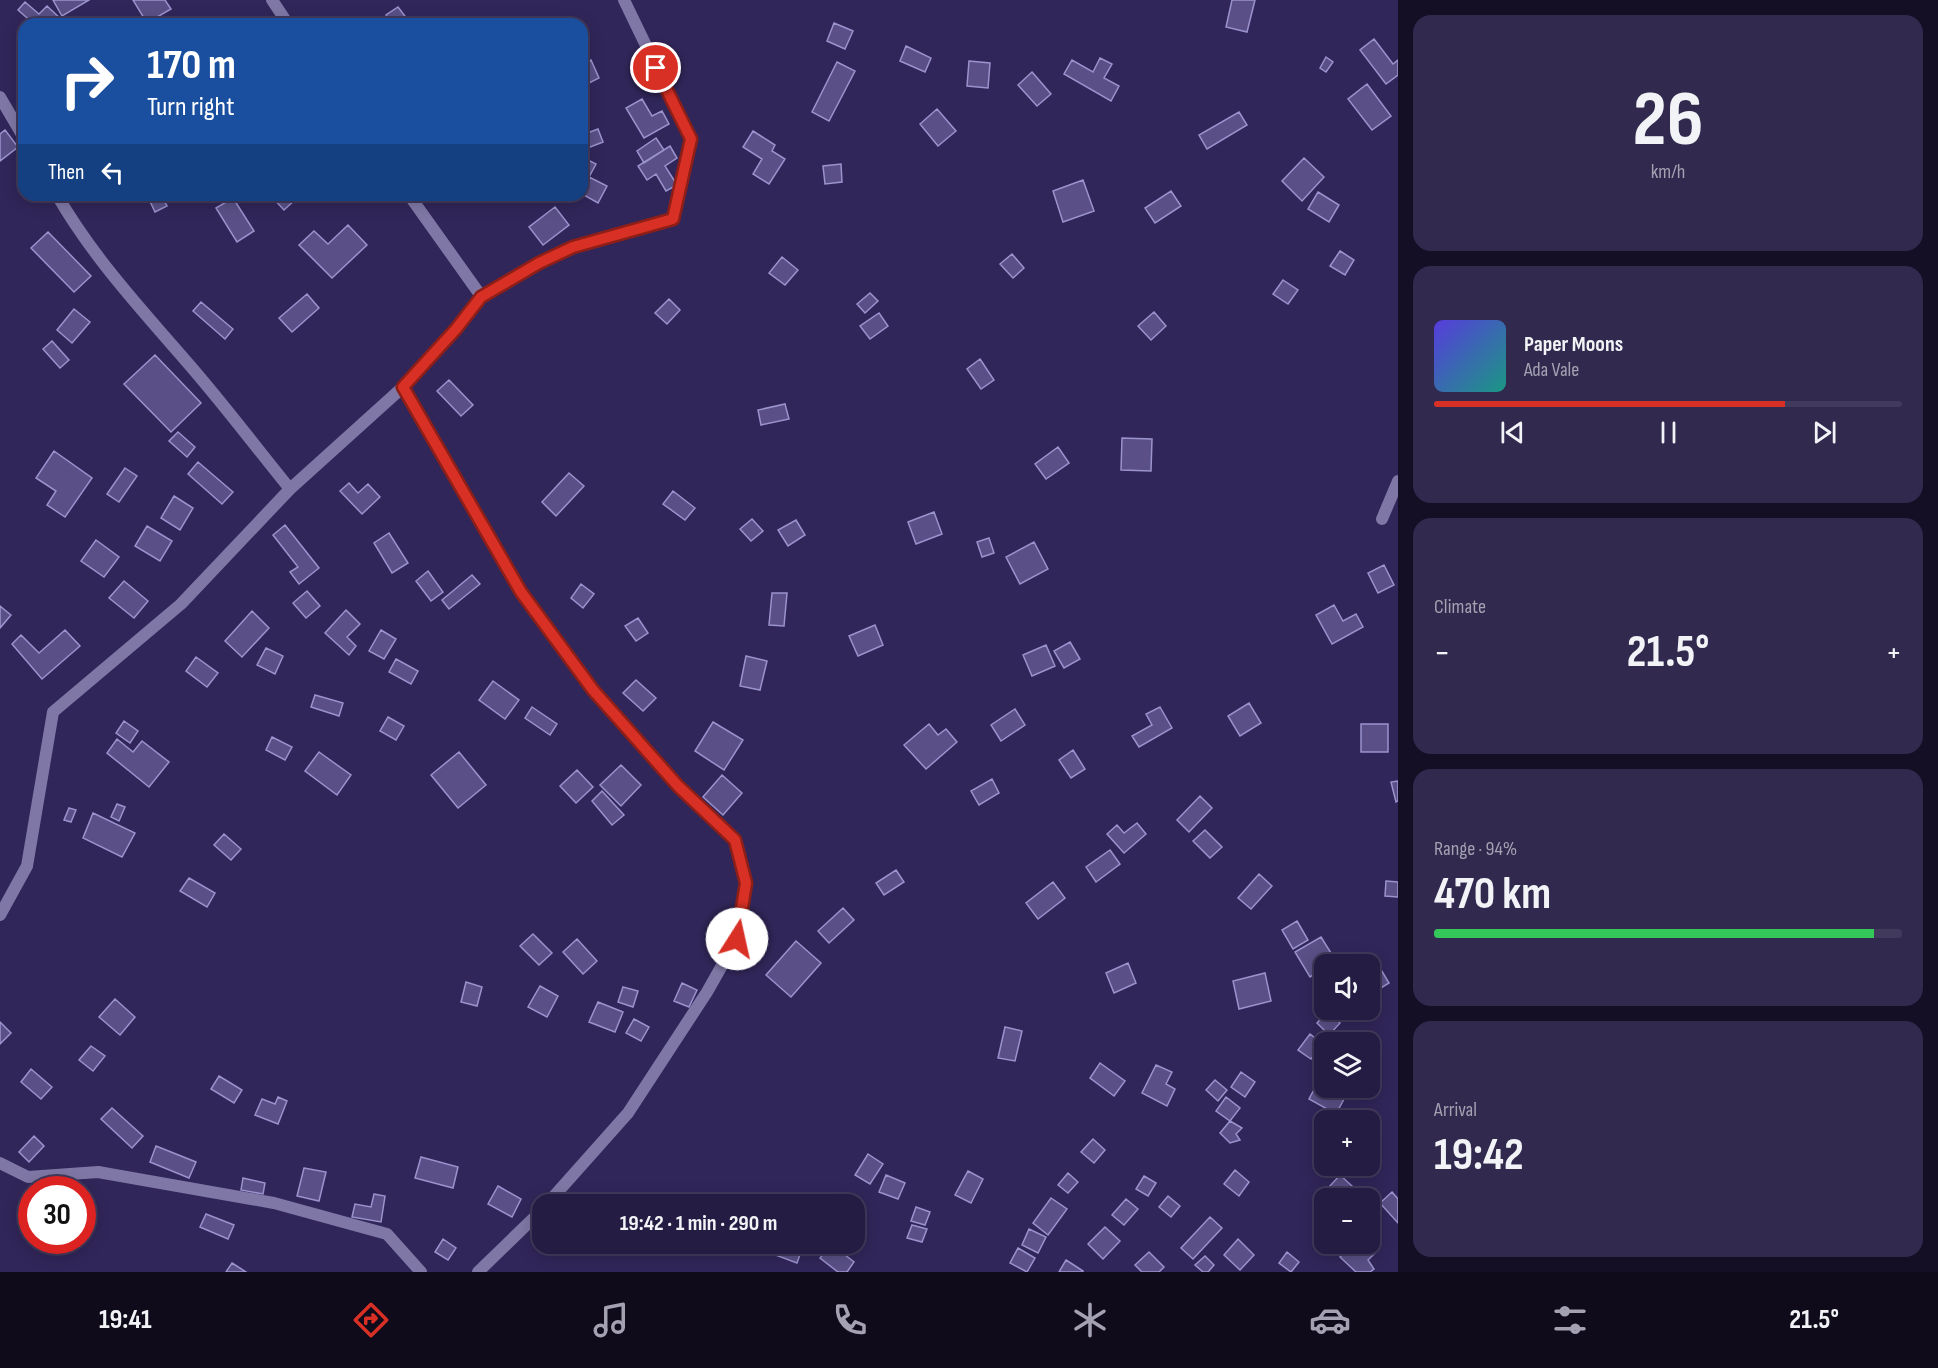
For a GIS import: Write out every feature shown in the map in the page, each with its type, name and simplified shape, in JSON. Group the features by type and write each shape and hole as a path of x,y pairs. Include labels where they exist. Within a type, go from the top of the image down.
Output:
{"street":[{"path":"272,0 284,18"},
{"path":"0,915 27,866 53,712 181,604 290,489 403,387 456,329 481,297 539,263 573,247 673,219 691,139 624,0"},
{"path":"0,97 18,128"},
{"path":"61,201 123,288 290,489"},
{"path":"412,201 481,297"},
{"path":"403,387 521,592 593,690 678,786 735,840 746,883 737,939 707,992 628,1113 556,1194"},
{"path":"1382,519 1398,481"},
{"path":"0,1162 28,1177 98,1172 274,1203 387,1234 421,1272"},
{"path":"478,1272 532,1220"}],"building":[{"path":"53,0 89,0 62,16"},
{"path":"133,0 165,0 171,9 156,18 144,18"},
{"path":"1232,0 1255,0 1247,32 1226,27"},
{"path":"25,2 39,14 47,6 60,18 27,18 18,10"},
{"path":"398,7 406,18 388,18 386,15"},
{"path":"834,23 853,31 845,49 827,41"},
{"path":"1374,39 1393,64 1398,60 1398,75 1386,84 1360,50"},
{"path":"906,46 931,58 925,72 900,61"},
{"path":"1326,57 1333,62 1326,72 1320,68"},
{"path":"1100,58 1112,64 1104,78 1119,86 1111,101 1064,74 1072,60 1093,72"},
{"path":"591,60 599,78 588,84 588,61"},
{"path":"969,61 990,63 988,88 967,86"},
{"path":"837,62 855,71 829,121 812,112"},
{"path":"1032,72 1051,94 1037,106 1018,85"},
{"path":"1367,84 1391,116 1372,130 1348,99"},
{"path":"642,99 652,116 662,111 669,124 644,138 626,108"},
{"path":"937,109 956,131 938,146 920,124"},
{"path":"1239,112 1247,125 1207,149 1199,135"},
{"path":"598,129 603,142 588,148 588,133"},
{"path":"5,130 18,147 0,161 0,134"},
{"path":"753,131 775,145 772,151 785,159 769,184 753,174 762,159 743,147"},
{"path":"656,138 664,150 644,163 637,151"},
{"path":"670,146 677,158 665,166 677,185 666,191 656,174 647,180 638,166"},
{"path":"1304,158 1324,177 1302,201 1282,181"},
{"path":"588,160 596,164 588,176"},
{"path":"841,164 842,182 825,184 823,166"},
{"path":"589,177 607,186 598,203 588,197"},
{"path":"1083,180 1094,211 1063,222 1053,191"},
{"path":"1171,191 1181,206 1155,223 1145,208"},
{"path":"1318,192 1339,205 1329,222 1308,209"},
{"path":"150,201 164,201 167,206 155,212"},
{"path":"228,201 235,201 254,231 237,242 216,208"},
{"path":"276,201 294,201 284,210"},
{"path":"555,207 569,225 543,245 529,227"},
{"path":"348,225 367,245 332,278 299,245 314,231 328,244"},
{"path":"48,232 91,276 74,292 31,248"},
{"path":"1340,251 1354,260 1345,275 1330,266"},
{"path":"1012,254 1024,268 1013,278 1000,264"},
{"path":"782,257 798,270 785,285 769,273"},
{"path":"1283,280 1298,290 1288,304 1273,294"},
{"path":"870,293 878,301 865,313 857,304"},
{"path":"307,294 319,308 292,332 279,318"},
{"path":"669,299 680,310 667,324 655,313"},
{"path":"201,302 233,329 225,339 193,311"},
{"path":"74,309 90,322 72,343 57,330"},
{"path":"1154,312 1166,326 1151,340 1138,326"},
{"path":"879,313 888,326 870,339 860,326"},
{"path":"52,341 69,360 60,368 43,349"},
{"path":"155,355 201,403 171,432 124,384"},
{"path":"980,359 994,380 981,389 967,369"},
{"path":"449,380 473,405 461,416 437,391"},
{"path":"785,404 789,419 761,425 758,410"},
{"path":"178,432 195,447 187,457 169,441"},
{"path":"1122,438 1152,439 1151,471 1121,470"},
{"path":"1058,447 1069,463 1046,479 1035,464"},
{"path":"54,451 92,478 65,517 47,505 56,491 36,478"},
{"path":"198,462 233,492 222,504 188,474"},
{"path":"125,468 137,476 119,502 107,494"},
{"path":"569,473 584,486 556,516 542,502"},
{"path":"349,483 358,493 368,484 380,497 362,514 340,491"},
{"path":"673,491 695,508 685,520 663,504"},
{"path":"174,496 193,508 180,530 161,518"},
{"path":"934,512 942,534 916,544 908,522"},
{"path":"752,519 763,531 751,541 740,529"},
{"path":"796,520 805,535 788,546 778,530"},
{"path":"285,525 319,568 299,584 290,572 298,567 273,535"},
{"path":"147,526 172,541 160,561 135,546"},
{"path":"389,533 408,563 392,573 374,543"},
{"path":"989,538 994,553 982,557 977,542"},
{"path":"96,540 119,557 104,577 81,561"},
{"path":"1034,542 1048,569 1020,584 1006,557"},
{"path":"1384,565 1394,585 1378,593 1368,573"},
{"path":"428,571 443,592 431,601 416,581"},
{"path":"472,575 480,584 449,609 442,600"},
{"path":"124,581 148,601 134,618 109,598"},
{"path":"581,584 594,594 583,608 571,598"},
{"path":"307,591 320,606 306,618 293,603"},
{"path":"772,593 787,593 784,626 769,625"},
{"path":"1334,605 1343,621 1356,614 1363,627 1332,644 1316,615"},
{"path":"0,606 11,615 0,628"},
{"path":"346,610 360,624 347,637 356,646 349,655 325,633"},
{"path":"252,611 269,628 242,657 225,641"},
{"path":"638,618 648,633 636,641 625,626"},
{"path":"875,625 883,645 858,656 849,636"},
{"path":"65,630 80,646 42,679 12,644 21,635 39,653"},
{"path":"381,630 396,639 384,659 369,651"},
{"path":"1070,642 1080,659 1064,668 1054,651"},
{"path":"1046,645 1055,666 1032,676 1023,655"},
{"path":"266,648 283,656 275,674 257,665"},
{"path":"746,656 767,661 760,690 740,686"},
{"path":"196,657 218,673 207,687 186,671"},
{"path":"396,659 418,671 411,684 389,672"},
{"path":"636,680 656,698 643,711 623,693"},
{"path":"493,681 519,700 505,719 479,700"},
{"path":"315,695 343,703 339,716 311,707"},
{"path":"1249,703 1261,723 1240,736 1228,716"},
{"path":"532,707 557,724 550,735 525,718"},
{"path":"1160,707 1172,728 1139,747 1132,736 1152,725 1146,714"},
{"path":"1015,709 1025,725 1001,741 991,725"},
{"path":"388,717 404,726 396,740 380,731"},
{"path":"124,721 138,731 130,743 116,733"},
{"path":"713,722 743,740 724,770 695,751"},
{"path":"929,724 938,735 946,729 957,742 926,769 904,745"},
{"path":"1361,724 1388,724 1388,752 1361,752"},
{"path":"272,737 292,747 285,760 266,750"},
{"path":"117,739 133,752 142,741 169,762 149,787 107,753"},
{"path":"1073,750 1085,769 1071,778 1059,760"},
{"path":"319,752 351,775 337,795 305,771"},
{"path":"459,752 486,785 458,808 431,775"},
{"path":"621,765 641,785 621,806 600,785"},
{"path":"577,770 593,787 576,803 560,786"},
{"path":"722,775 742,793 723,815 703,797"},
{"path":"992,779 999,793 979,805 971,791"},
{"path":"1398,781 1398,801 1396,802 1391,782"},
{"path":"602,791 624,815 612,825 592,801"},
{"path":"1200,796 1212,808 1189,832 1177,820"},
{"path":"117,804 125,807 119,821 111,817"},
{"path":"69,808 76,810 71,822 64,820"},
{"path":"93,813 135,833 122,857 83,838"},
{"path":"1137,823 1146,834 1124,853 1107,834 1117,825 1124,833"},
{"path":"1205,830 1222,847 1210,858 1193,841"},
{"path":"224,834 241,849 231,860 214,845"},
{"path":"1110,850 1120,864 1096,882 1086,867"},
{"path":"896,870 904,882 884,895 876,883"},
{"path":"1259,874 1272,886 1251,909 1238,898"},
{"path":"189,878 215,893 207,907 180,891"},
{"path":"1386,881 1398,882 1398,897 1385,896"},
{"path":"1053,882 1065,898 1038,919 1026,903"},
{"path":"843,908 854,920 829,943 818,931"},
{"path":"1297,921 1308,940 1293,949 1282,930"},
{"path":"533,934 552,953 539,965 520,946"},
{"path":"1321,937 1332,954 1314,954 1314,974 1310,977 1295,952"},
{"path":"577,939 597,961 583,974 563,952"},
{"path":"796,941 821,963 791,997 766,975"},
{"path":"1128,963 1136,983 1114,993 1106,973"},
{"path":"1380,968 1389,983 1380,989"},
{"path":"1265,973 1271,1001 1239,1009 1233,981"},
{"path":"466,982 482,987 477,1006 461,1002"},
{"path":"682,983 697,990 689,1007 674,1001"},
{"path":"540,986 558,996 547,1017 528,1007"},
{"path":"623,987 638,991 633,1007 618,1002"},
{"path":"115,999 135,1017 120,1035 99,1017"},
{"path":"598,1002 623,1012 615,1032 589,1022"},
{"path":"634,1019 649,1027 641,1041 626,1033"},
{"path":"1320,1020 1337,1020 1340,1023 1332,1032 1326,1032 1317,1023"},
{"path":"0,1022 11,1033 0,1044"},
{"path":"1005,1027 1022,1031 1015,1061 998,1058"},
{"path":"1310,1034 1314,1037 1314,1055 1311,1059 1298,1050"},
{"path":"91,1046 105,1056 93,1071 79,1060"},
{"path":"1100,1063 1125,1081 1114,1096 1090,1078"},
{"path":"1156,1065 1172,1072 1166,1084 1175,1089 1167,1106 1142,1093"},
{"path":"31,1069 52,1087 41,1099 21,1082"},
{"path":"1241,1072 1255,1082 1245,1097 1231,1087"},
{"path":"219,1076 242,1090 234,1103 211,1089"},
{"path":"1215,1080 1227,1090 1218,1101 1206,1090"},
{"path":"1314,1090 1314,1098 1344,1099 1338,1110 1329,1110 1309,1099"},
{"path":"278,1097 287,1101 278,1124 255,1115 262,1099 275,1104"},
{"path":"1226,1097 1240,1108 1230,1121 1216,1111"},
{"path":"112,1108 143,1136 132,1148 101,1119"},
{"path":"1230,1121 1242,1128 1236,1134 1240,1140 1230,1143 1220,1133"},
{"path":"34,1136 44,1146 29,1162 19,1152"},
{"path":"1093,1139 1105,1150 1094,1163 1081,1152"},
{"path":"156,1146 196,1162 189,1178 150,1162"},
{"path":"868,1154 883,1164 870,1184 855,1175"},
{"path":"421,1157 458,1167 453,1188 415,1178"},
{"path":"304,1168 326,1172 319,1201 297,1196"},
{"path":"1235,1170 1249,1182 1239,1196 1224,1184"},
{"path":"968,1171 983,1179 971,1203 955,1195"},
{"path":"1068,1173 1078,1182 1068,1193 1058,1185"},
{"path":"886,1175 905,1183 898,1199 879,1192"},
{"path":"1144,1176 1156,1183 1148,1196 1136,1189"},
{"path":"1339,1176 1352,1186 1350,1188 1329,1187"},
{"path":"243,1178 265,1183 263,1194 241,1190"},
{"path":"498,1186 521,1199 512,1217 488,1204"},
{"path":"1392,1192 1398,1199 1398,1223 1380,1203"},
{"path":"374,1194 385,1196 381,1222 352,1217 355,1204 371,1207"},
{"path":"1168,1196 1180,1206 1171,1217 1159,1207"},
{"path":"1051,1198 1067,1209 1048,1235 1033,1223"},
{"path":"1126,1199 1138,1209 1124,1225 1112,1215"},
{"path":"916,1207 930,1212 925,1225 911,1221"},
{"path":"206,1214 234,1225 228,1239 200,1227"},
{"path":"1210,1217 1222,1228 1193,1259 1181,1248"},
{"path":"912,1225 927,1229 922,1242 907,1238"},
{"path":"1105,1227 1120,1241 1103,1259 1088,1244"},
{"path":"1029,1229 1046,1237 1038,1253 1022,1245"},
{"path":"443,1239 456,1248 448,1260 435,1252"},
{"path":"1238,1239 1254,1255 1240,1270 1224,1255"},
{"path":"1018,1248 1035,1258 1027,1272 1010,1263"},
{"path":"1149,1252 1164,1267 1159,1272 1142,1272 1135,1265"},
{"path":"1287,1252 1299,1262 1291,1272 1279,1263"},
{"path":"773,1254 800,1254 797,1263"},
{"path":"823,1254 844,1254 854,1262 847,1272 838,1272 820,1258"},
{"path":"1343,1254 1374,1254 1368,1260 1374,1269 1370,1272 1356,1272 1340,1257"},
{"path":"1205,1256 1214,1265 1208,1272 1203,1272 1195,1265"},
{"path":"1066,1260 1083,1271 1083,1272 1059,1272"},
{"path":"232,1263 246,1272 226,1272"}],"route":[{"path":"656,68 691,139 673,219 573,247 539,263 481,297 456,329 403,387 521,592 593,690 678,786 735,840 746,883 737,939"}]}
